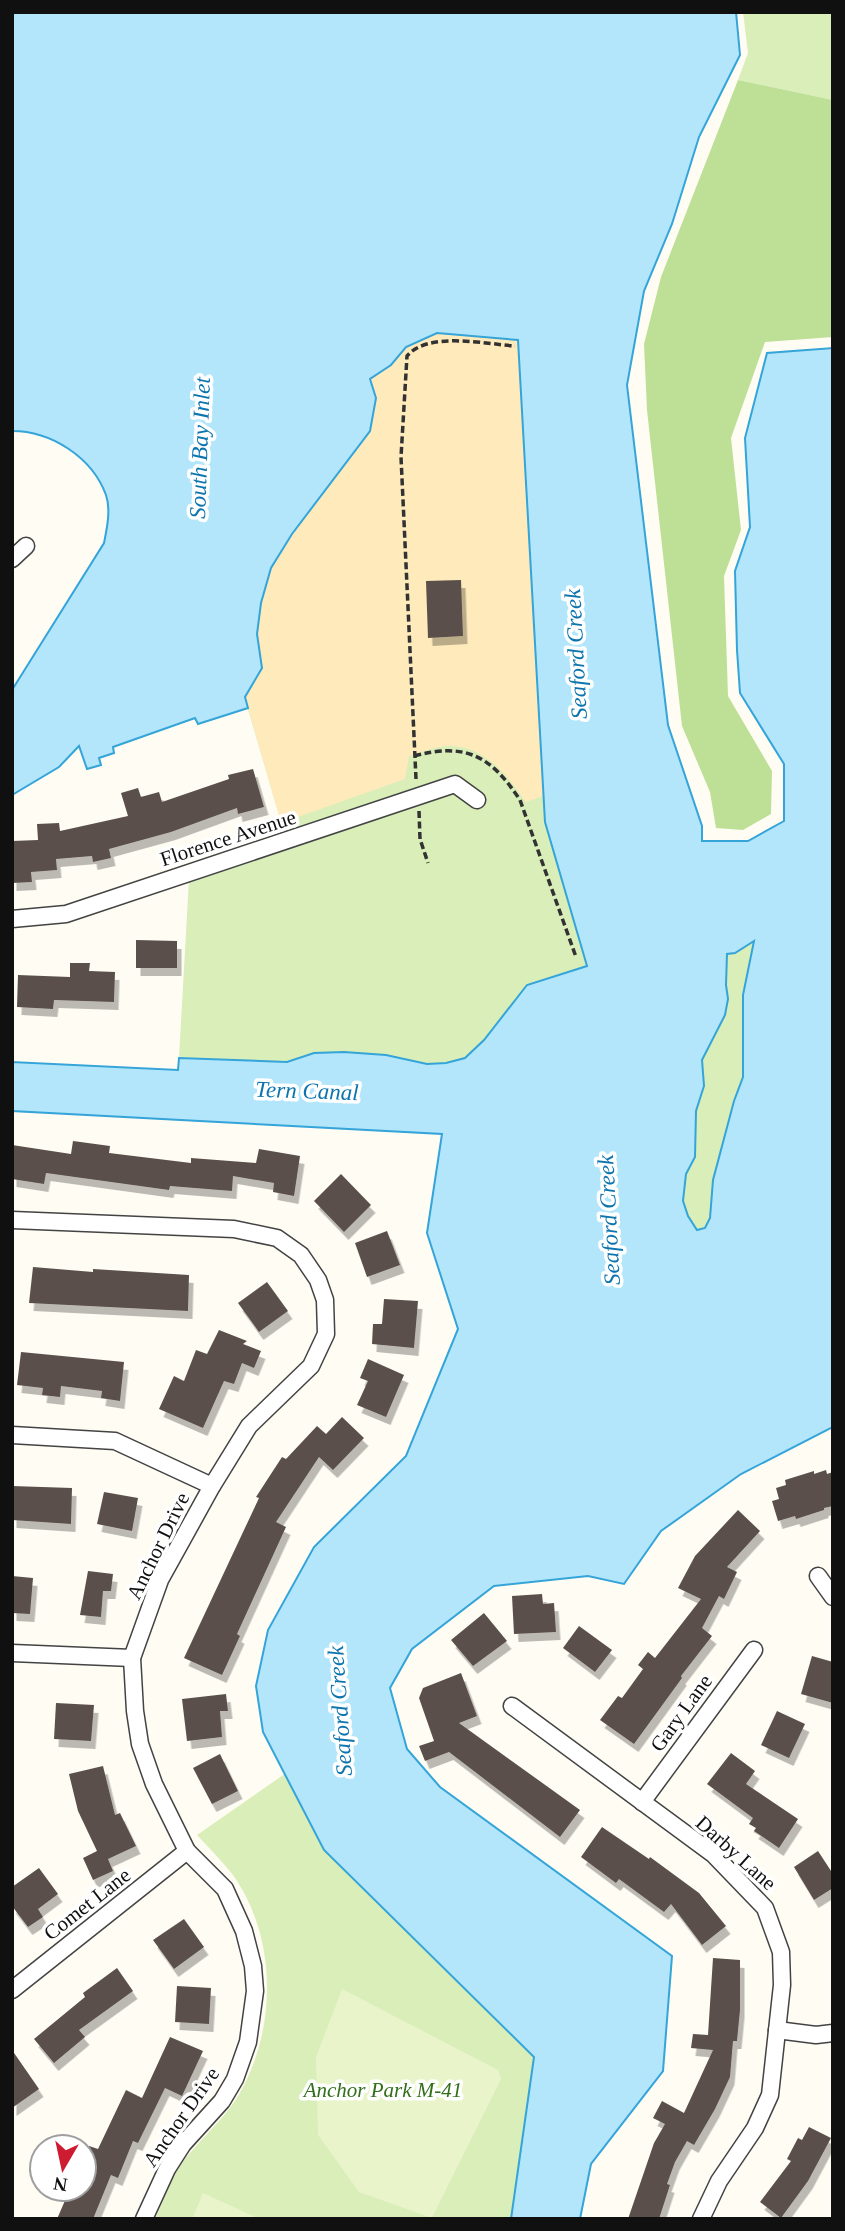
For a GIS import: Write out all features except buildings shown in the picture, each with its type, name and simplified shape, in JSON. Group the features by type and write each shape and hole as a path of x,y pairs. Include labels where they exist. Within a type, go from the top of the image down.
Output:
{"street":[{"path":"12,559 26,546"},
{"name":"Florence Avenue","path":"12,919 66,914 455,784 477,800"},
{"name":"Anchor Drive","path":"12,1220 234,1229 277,1238 301,1255 318,1280 325,1300 326,1334 311,1366 249,1426 212,1486 160,1580 132,1658 140,1744 154,1784 187,1852 225,1889 244,1931 253,1966 255,1991 248,2042 235,2079 222,2101 183,2144 167,2169 144,2219"},
{"path":"12,1435 115,1441 212,1486"},
{"path":"818,1576 833,1597"},
{"name":"Gary Lane","path":"642,1802 754,1650"},
{"path":"12,1653 132,1658"},
{"name":"Darby Lane","path":"512,1706 713,1854 765,1908 781,1952 782,1985 770,2095 755,2128 719,2181 701,2219"},
{"name":"Comet Lane","path":"12,1990 187,1852"},
{"path":"777,2030 816,2035 833,2033"}],"path":[{"path":"428,863 420,839 414,756 401,457 407,356 413,349 438,341 515,346"},
{"path":"414,756 438,749 471,754 489,764 506,779 520,800 576,957"}],"green space":[{"path":"743,12 833,12 833,100 738,80 748,53"},
{"path":"738,80 833,100 833,337 765,342 731,438 741,530 724,576 728,696 772,771 771,814 743,830 716,828 710,792 682,726 647,410 644,344 661,277"},
{"path":"518,339 545,822 587,966 527,985 484,1040 465,1058 446,1063 427,1064 386,1055 344,1052 314,1053 287,1062 179,1058 189,879 289,849 245,699"},
{"path":"755,940 743,995 743,1077 713,1180 710,1218 705,1228 697,1230 683,1202 686,1174 695,1157 696,1111 704,1086 702,1060 712,1042 728,999 727,954 735,953"},
{"name":"Anchor Park M-41","path":"286,1773 324,1850 534,2057 511,2219 155,2219 180,2166 235,2101 249,2075 265,2018 265,1958 259,1928 233,1875 197,1835"},
{"path":"342,1989 498,2070 501,2079 432,2218 359,2192 318,2135 316,2057"},
{"path":"203,2193 260,2219 192,2219"}],"sand":[{"path":"437,333 518,339 543,796 526,802 496,765 476,752 447,746 409,756 405,779 281,823 245,697 262,668 257,634 261,603 271,568 376,398 370,379 391,365 406,347"}],"water":[{"path":"12,12 736,12 740,55 699,137 672,224 644,291 627,385 668,725 702,826 702,841 748,841 784,821 784,764 740,693 735,571 750,527 745,438 767,353 833,348 833,1427 741,1474 661,1531 624,1584 588,1576 494,1586 412,1649 390,1688 407,1749 440,1787 672,1956 663,2071 591,2164 580,2219 511,2219 534,2057 324,1850 263,1732 256,1686 268,1630 314,1547 406,1456 458,1329 427,1233 442,1134 12,1111 12,1062 178,1070 179,1058 287,1062 314,1053 344,1052 386,1055 427,1064 446,1063 465,1058 484,1040 527,985 587,966 545,822 518,340 437,333 406,347 391,365 370,379 376,398 370,431 292,534 271,568 261,603 257,634 262,668 245,697 248,708 198,724 195,718 113,747 114,753 99,758 101,765 87,769 79,746 59,767 12,795 12,690 104,543 108,513 106,495 100,481 80,458 55,441 27,432 12,431","holes":["754,941 743,995 743,1077 713,1180 710,1218 705,1228 697,1230 683,1201 686,1174 695,1157 696,1111 704,1086 702,1060 725,1015 728,999 727,954 735,953"]}],"water label":[{"name":"South Bay Inlet","path":"200,448"},
{"name":"Seaford Creek","path":"576,654"},
{"name":"Tern Canal","path":"307,1091"},
{"name":"Seaford Creek","path":"609,1220"},
{"name":"Seaford Creek","path":"340,1711"}]}
